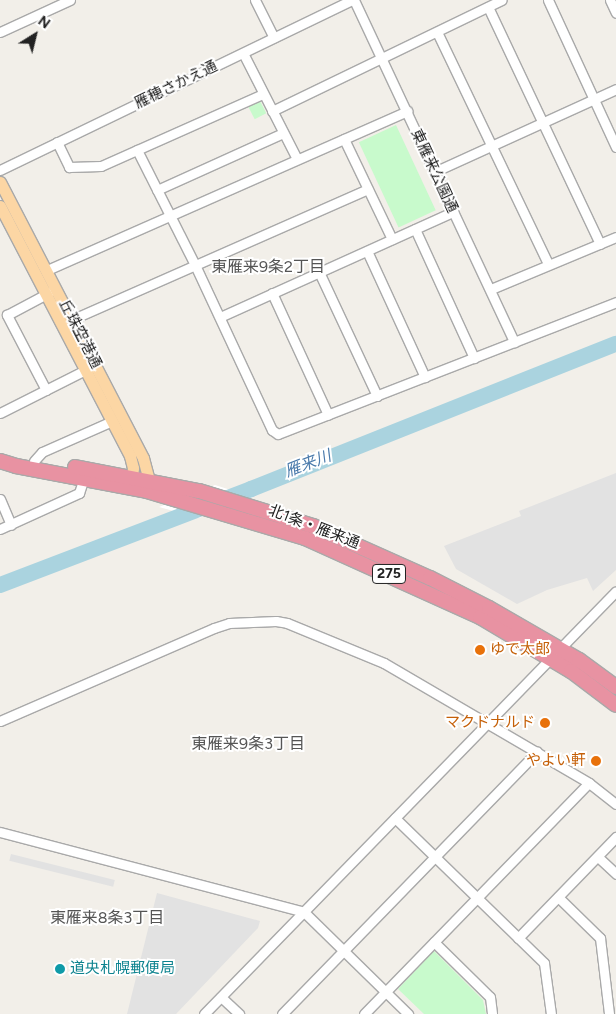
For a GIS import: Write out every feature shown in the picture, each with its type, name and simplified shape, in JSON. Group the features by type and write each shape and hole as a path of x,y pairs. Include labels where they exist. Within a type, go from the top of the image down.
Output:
{"highway":[{"name":"北1条・雁来通","path":"0,460 16,466 84,478 131,482"},
{"name":"北1条・雁来通","path":"0,460 34,461 148,486 199,491 313,526 369,550 489,608 554,654 571,671 616,704"},
{"name":"北1条・雁来通","path":"148,486 179,500 218,510 305,538 362,562 480,616 616,688"}],"main road":[{"name":"丘珠空港通","path":"0,182 47,270 51,291 86,370 130,456 133,468 131,482"},
{"name":"丘珠空港通","path":"0,206 51,291 72,319 143,458 148,486"}],"street":[{"path":"0,32 58,2 70,0"},
{"path":"255,0 274,38"},
{"name":"雁穂さかえ通","path":"0,170 353,0"},
{"name":"東雁来公園通","path":"353,0 407,111 514,342"},
{"path":"272,111 502,0"},
{"path":"548,0 616,146"},
{"path":"610,0 616,13"},
{"path":"488,7 600,244"},
{"path":"437,32 548,264"},
{"path":"243,53 297,159"},
{"path":"434,172 616,89"},
{"path":"57,142 69,167 101,166 263,94"},
{"path":"47,270 407,111"},
{"path":"157,190 283,133"},
{"path":"344,139 392,239"},
{"path":"137,150 196,266 275,433 283,433 616,302"},
{"path":"72,319 368,189"},
{"path":"220,317 453,212"},
{"path":"415,229 474,358"},
{"path":"490,289 616,237"},
{"path":"367,251 425,377"},
{"path":"318,272 377,396"},
{"path":"46,390 7,315 51,291"},
{"path":"272,293 328,415"},
{"path":"1,410 86,370 95,363"},
{"path":"34,461 42,452 112,421"},
{"path":"0,529 79,493 84,478"},
{"path":"0,499 11,525"},
{"path":"204,1014 616,591"},
{"path":"0,721 214,628 228,623 276,621 287,623 384,663 589,783 616,804"},
{"path":"282,1014 537,752"},
{"path":"364,1014 589,783"},
{"path":"395,818 544,963 551,1014"},
{"path":"0,832 304,912 408,1014"},
{"path":"518,938 616,838"},
{"path":"598,857 616,874"},
{"path":"558,897 600,938 609,1014"},
{"path":"434,942 490,997 492,1014"},
{"path":"221,997 239,1014"}],"green space":[{"path":"259,99 266,113 255,119 247,105"},
{"path":"396,125 436,210 399,228 359,142"},
{"path":"434,951 483,1000 486,1014 424,1014 398,989"}],"shaded area":[{"path":"616,473 616,570 593,591 587,578 547,590 517,604 456,569 444,546 521,516 519,511"},
{"path":"11,854 115,880 113,887 9,861"},
{"path":"157,893 260,921 258,928 176,1014 127,1014"}],"pier":[{"path":"215,485 253,497 199,518 159,507"}],"waterway":[{"name":"雁来川","path":"0,585 251,489 616,344"}],"place":[{"name":"ゆで太郎","path":"480,650"},
{"name":"マクドナルド","path":"545,723"},
{"name":"やよい軒","path":"596,761"},
{"name":"道央札幌郵便局","path":"60,969"}],"district":[{"name":"東雁来9条2丁目","path":"268,267"},
{"name":"東雁来9条3丁目","path":"248,744"},
{"name":"東雁来8条3丁目","path":"107,918"}]}
